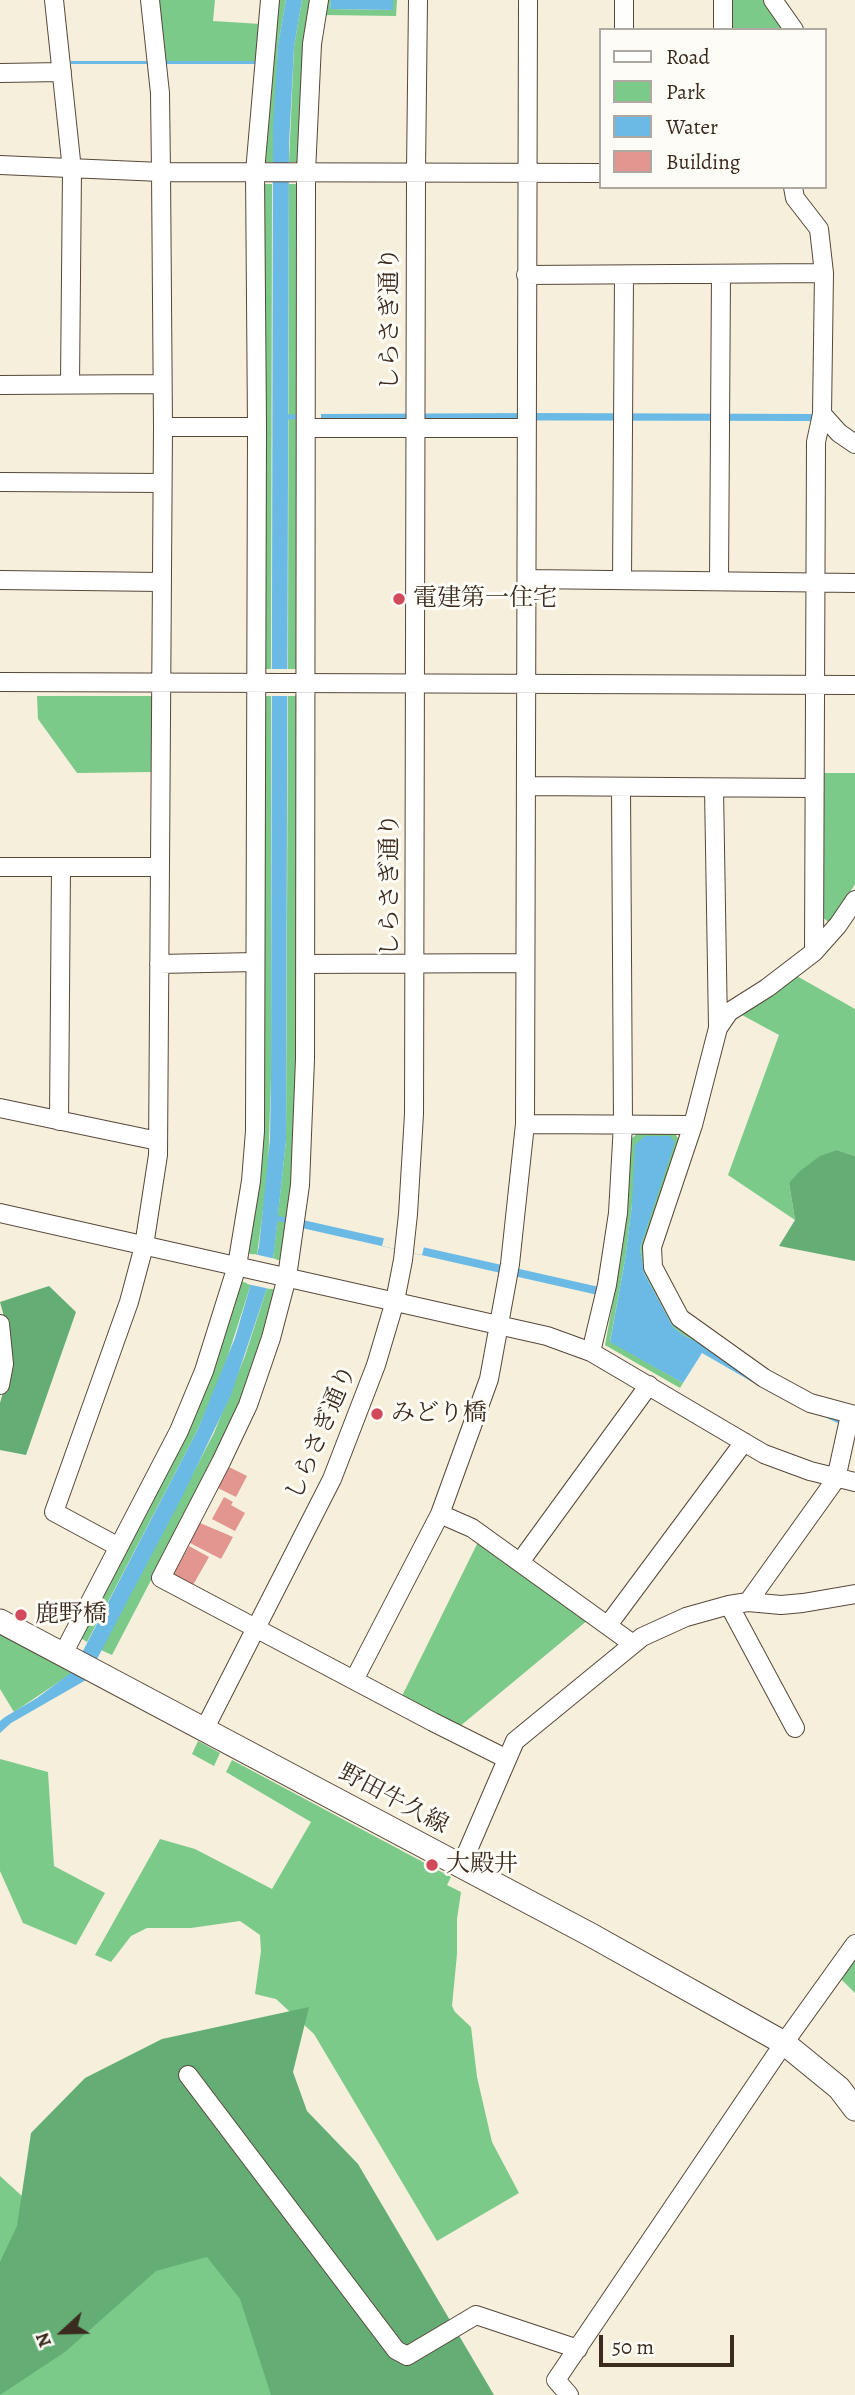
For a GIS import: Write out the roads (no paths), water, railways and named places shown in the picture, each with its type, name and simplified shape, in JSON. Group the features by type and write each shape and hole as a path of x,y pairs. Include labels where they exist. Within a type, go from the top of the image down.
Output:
{"main road":[{"name":"野田牛久線","path":"0,1621 591,1935 784,2043 839,2088 855,2109"}],"street":[{"path":"54,0 72,170 70,383"},
{"path":"117,1546 54,1513 129,1302 144,1246 158,1141 163,427 160,93 150,0"},
{"path":"77,1661 117,1546 192,1400 224,1314 240,1267 251,1181 255,1131 255,172 270,0"},
{"path":"319,0 312,44 306,172 305,1059 300,1185 271,1338 248,1405 161,1578 507,1759"},
{"name":"しらさぎ通り","path":"205,1728 332,1479 376,1365 395,1301 404,1249 412,1163 415,964 418,0"},
{"path":"354,1680 440,1514 489,1379 510,1264 525,1124 528,0"},
{"path":"624,0 624,28"},
{"path":"723,0 723,28"},
{"path":"773,0 793,28"},
{"path":"0,73 62,72"},
{"path":"0,165 161,172 600,173"},
{"path":"793,189 795,198 819,229 824,273 822,414 816,442 814,953"},
{"path":"526,275 824,273"},
{"path":"719,580 721,274"},
{"path":"622,580 624,275"},
{"path":"0,385 162,384"},
{"path":"822,414 839,433 855,444"},
{"path":"163,427 257,427"},
{"path":"306,428 526,428"},
{"path":"0,482 162,483"},
{"path":"0,579 161,582"},
{"path":"528,579 855,583"},
{"path":"0,682 855,684"},
{"path":"526,786 814,788"},
{"path":"592,1352 607,1284 618,1213 623,1124 621,787"},
{"path":"714,788 718,1028 693,1125 652,1247 653,1267 680,1318 764,1378 810,1403 853,1415 836,1479 748,1602"},
{"path":"0,867 159,867"},
{"path":"59,1121 61,867"},
{"path":"718,1028 729,1012 814,953 855,900"},
{"path":"159,964 255,962"},
{"path":"305,964 525,963"},
{"path":"0,1108 158,1141"},
{"path":"525,1124 693,1125"},
{"path":"0,1213 547,1336 592,1352 744,1442 786,1463 836,1479 855,1482"},
{"path":"0,1324 4,1364 0,1385"},
{"path":"520,1562 649,1385"},
{"path":"608,1625 744,1442"},
{"path":"440,1514 472,1528 633,1644"},
{"path":"461,1866 514,1741 642,1637 686,1617 729,1605 748,1602 781,1605 855,1594"},
{"path":"729,1605 795,1728"},
{"path":"569,2395 556,2380 784,2043 855,1944"},
{"path":"188,2075 397,2350 407,2356 476,2315 578,2349"}],"water":[{"path":"286,0 302,0 294,47 289,145 286,1141 274,1252 267,1288 231,1395 183,1495 86,1680 11,1723 0,1733 0,1721 72,1672 198,1429 235,1338 259,1246 270,1139 271,1078 273,128 278,45"},
{"path":"331,0 393,0 393,10 330,9"},
{"path":"71,61 257,61 256,64 71,64"},
{"path":"321,414 814,414 812,421 321,420"},
{"path":"645,1136 670,1136 675,1142 640,1248 644,1273 673,1327 683,1335 835,1414 840,1424 775,1395 702,1353 683,1383 610,1342 625,1260 632,1204 635,1145"},
{"path":"303,1220 599,1287 598,1295 302,1228"}],"waterway":[{"path":"282,417 300,417"},
{"path":"271,1217 285,1220"}],"place":[{"name":"電建第一住宅","path":"399,599"},
{"name":"みどり橋","path":"377,1414"},
{"name":"鹿野橋","path":"21,1615"},
{"name":"大殿井","path":"432,1865"}]}
